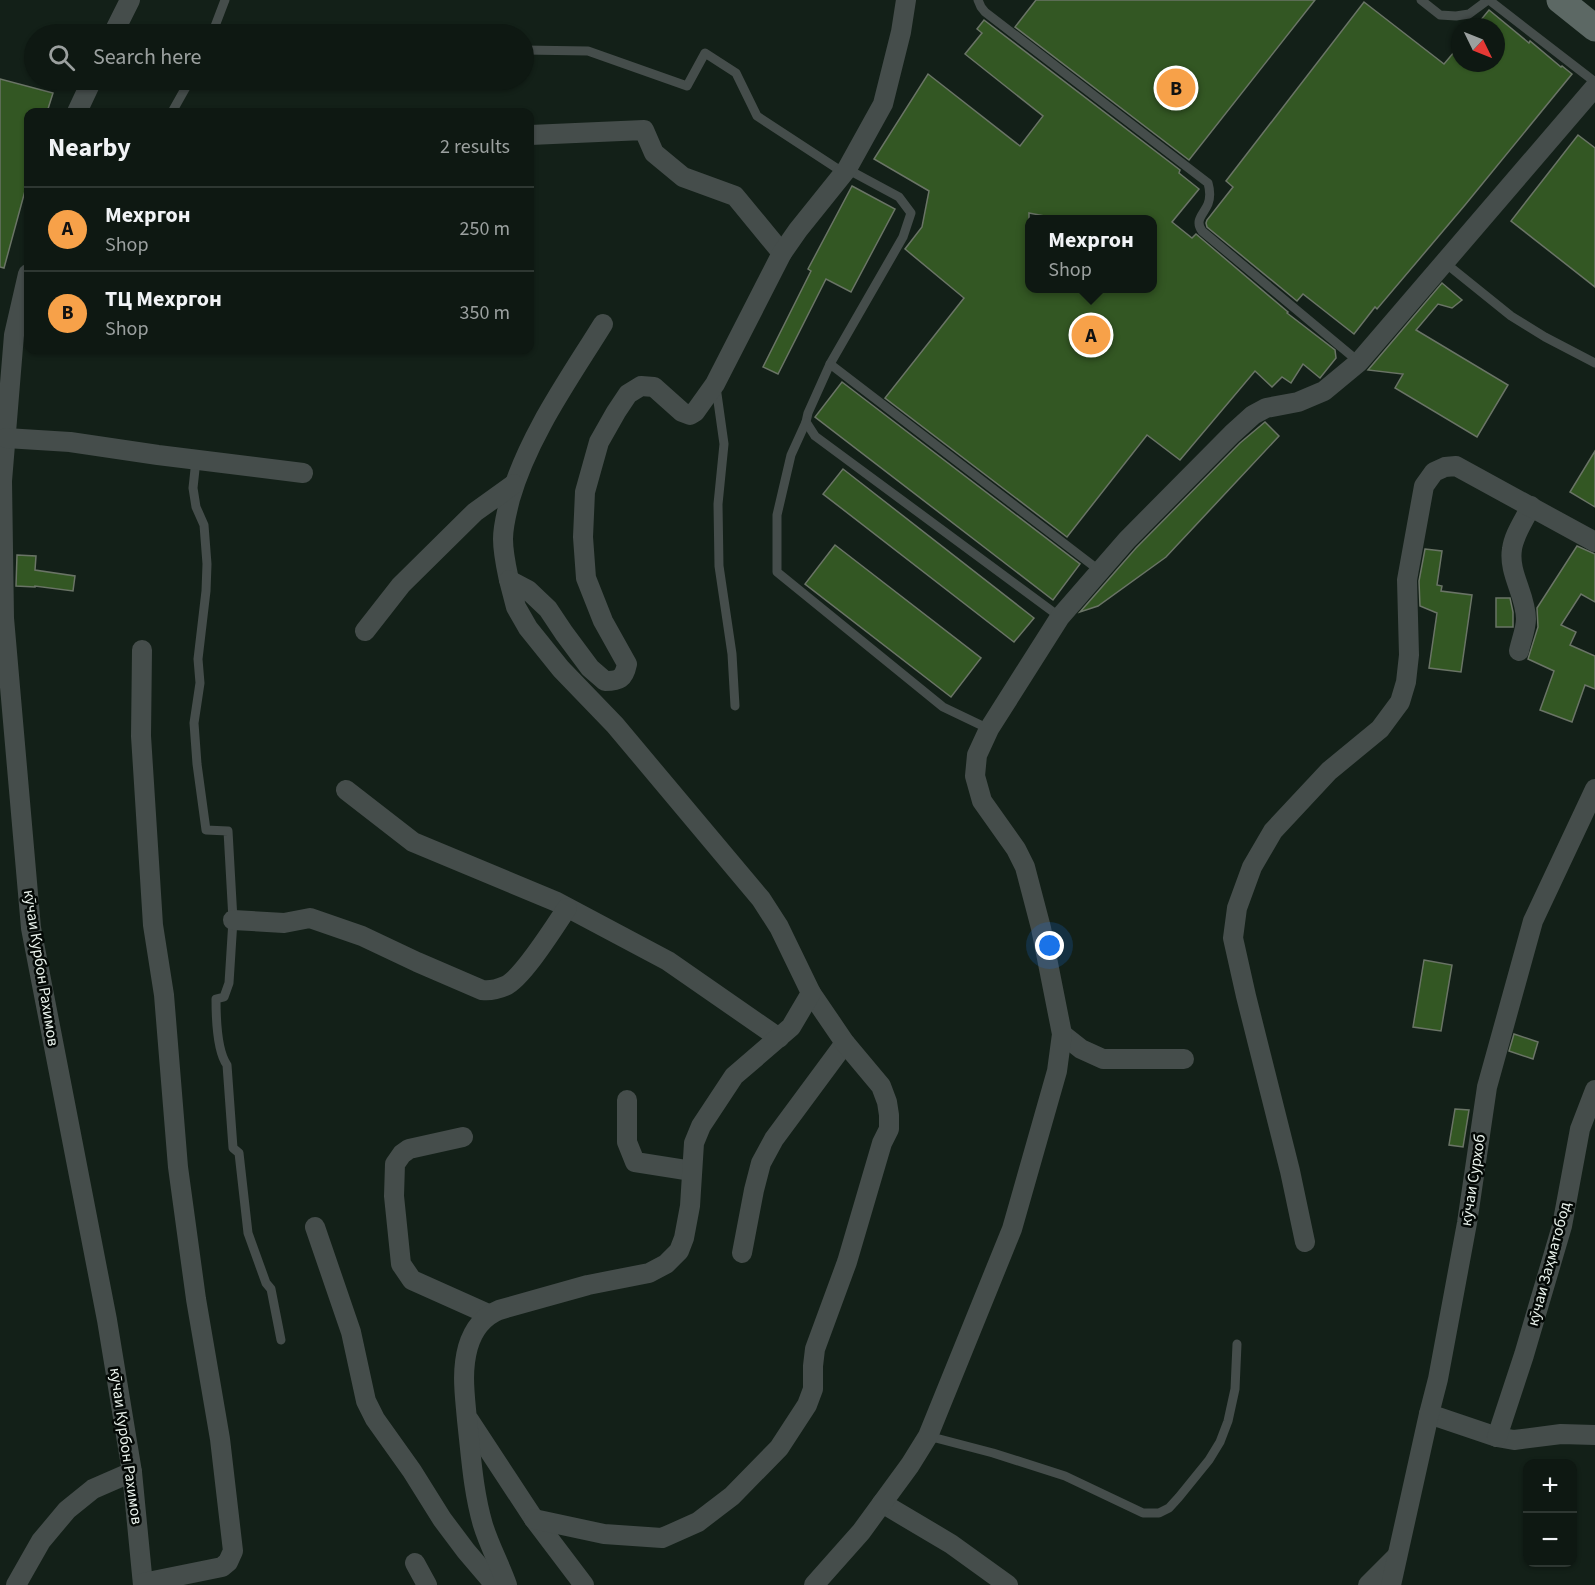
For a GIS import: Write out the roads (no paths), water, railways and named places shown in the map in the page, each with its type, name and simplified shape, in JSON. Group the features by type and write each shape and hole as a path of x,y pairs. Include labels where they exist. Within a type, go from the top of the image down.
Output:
{"main road":[{"path":"1560,0 1595,28"}],"street":[{"path":"118,24 130,0"},
{"path":"509,580 528,590 548,609 590,668 605,681 615,681 621,678 626,671 627,664 603,621 586,578 583,537 585,492 600,442 628,394 641,386 654,387 682,412 690,415 701,406 715,384 782,253 845,171 883,104 901,32 906,0"},
{"path":"814,1585 861,1532 910,1465 928,1436 1012,1228 1057,1071 1062,1034 1041,928 1025,867 1016,849 982,801 975,776 977,755 989,729 1060,617 1135,532 1253,415 1266,408 1298,402 1324,391 1359,362 1595,85"},
{"path":"79,108 87,90"},
{"path":"534,135 644,130 654,153 683,177 735,196 782,253"},
{"name":"кӯчаи Курбон Рахимов","path":"24,285 7,334 6,438 1,481 8,755 31,928 105,1308 132,1472 143,1584"},
{"path":"534,1519 604,1534 662,1538 698,1522 732,1496 779,1448 807,1406 813,1389 815,1350 847,1262 882,1143 889,1129 887,1102 880,1086 845,1043 811,993 779,927 761,899 615,725 561,669 528,628 516,607 504,557 503,538 505,518 514,484 547,417 603,324"},
{"path":"6,438 70,442 303,473"},
{"path":"1305,1242 1233,938 1237,908 1252,867 1273,831 1329,771 1380,729 1400,702 1406,682 1409,655 1407,580 1424,486 1434,472 1445,467 1456,466 1595,542"},
{"path":"365,631 401,585 475,512 514,484"},
{"path":"1519,651 1526,619 1511,562 1518,533 1531,506"},
{"path":"142,650 141,736 153,926 164,995 178,1167 196,1299 220,1439 233,1551 228,1563 222,1567 143,1584"},
{"name":"кӯчаи Сурхоб","path":"1391,1585 1438,1379 1467,1223 1487,1087 1533,921 1595,789"},
{"path":"346,790 413,842 557,902 668,961 779,1038"},
{"path":"233,920 284,923 310,918 362,936 417,962 489,991 507,986 524,970 567,908"},
{"path":"507,1585 483,1526 471,1467 463,1379 472,1336 488,1314 588,1285 649,1273 666,1264 679,1251 690,1206 694,1143 701,1126 734,1077 791,1027 811,993"},
{"path":"1062,1034 1081,1050 1103,1059 1184,1059"},
{"path":"742,1253 761,1163 774,1140 845,1043"},
{"name":"кӯчаи Заҳматобод","path":"1497,1437 1562,1226 1580,1129 1595,1090"},
{"path":"627,1100 627,1142 636,1162 692,1171"},
{"path":"463,1137 409,1149 395,1164 394,1196 401,1264 412,1280 488,1314"},
{"path":"315,1227 351,1332 366,1401 375,1419 442,1519 495,1585"},
{"path":"1429,1414 1497,1437 1514,1440 1561,1434 1595,1435"},
{"path":"467,1417 534,1519 584,1585"},
{"path":"16,1585 41,1540 67,1509 93,1488 132,1472"},
{"path":"882,1503 951,1544 1008,1585"},
{"path":"1368,1585 1397,1556"},
{"path":"415,1563 427,1585"}],"lane":[{"path":"216,24 225,0"},
{"path":"978,0 985,12 1208,183 1211,192 1198,226 1202,231 1359,362"},
{"path":"1421,0 1440,15 1456,16 1469,14 1488,0 1595,85"},
{"path":"534,50 588,51 687,86 705,53 736,73 758,116 845,171 899,197 911,213 903,237 830,364 791,455 777,515 777,572 943,707 989,729"},
{"path":"174,108 184,90"},
{"path":"1444,262 1511,316 1595,363"},
{"path":"830,364 1100,571"},
{"path":"715,384 724,444 718,504 719,566 732,654 735,706"},
{"path":"806,422 815,436 1060,617"},
{"path":"196,460 193,488 196,507 204,525 207,564 198,659 200,683 194,723 196,764 206,830 228,831 233,920 229,983 224,997 216,999 216,1017 222,1059 226,1065 233,1148 239,1153 248,1233 266,1283 271,1289 281,1340"},
{"path":"928,1436 993,1453 1065,1476 1143,1514 1159,1513 1169,1508 1179,1497 1209,1460 1220,1442 1228,1421 1235,1389 1237,1344"}],"place":[{"name":"ТЦ Мехргон","path":"1176,88"},
{"name":"Мехргон","path":"1091,335"}]}
